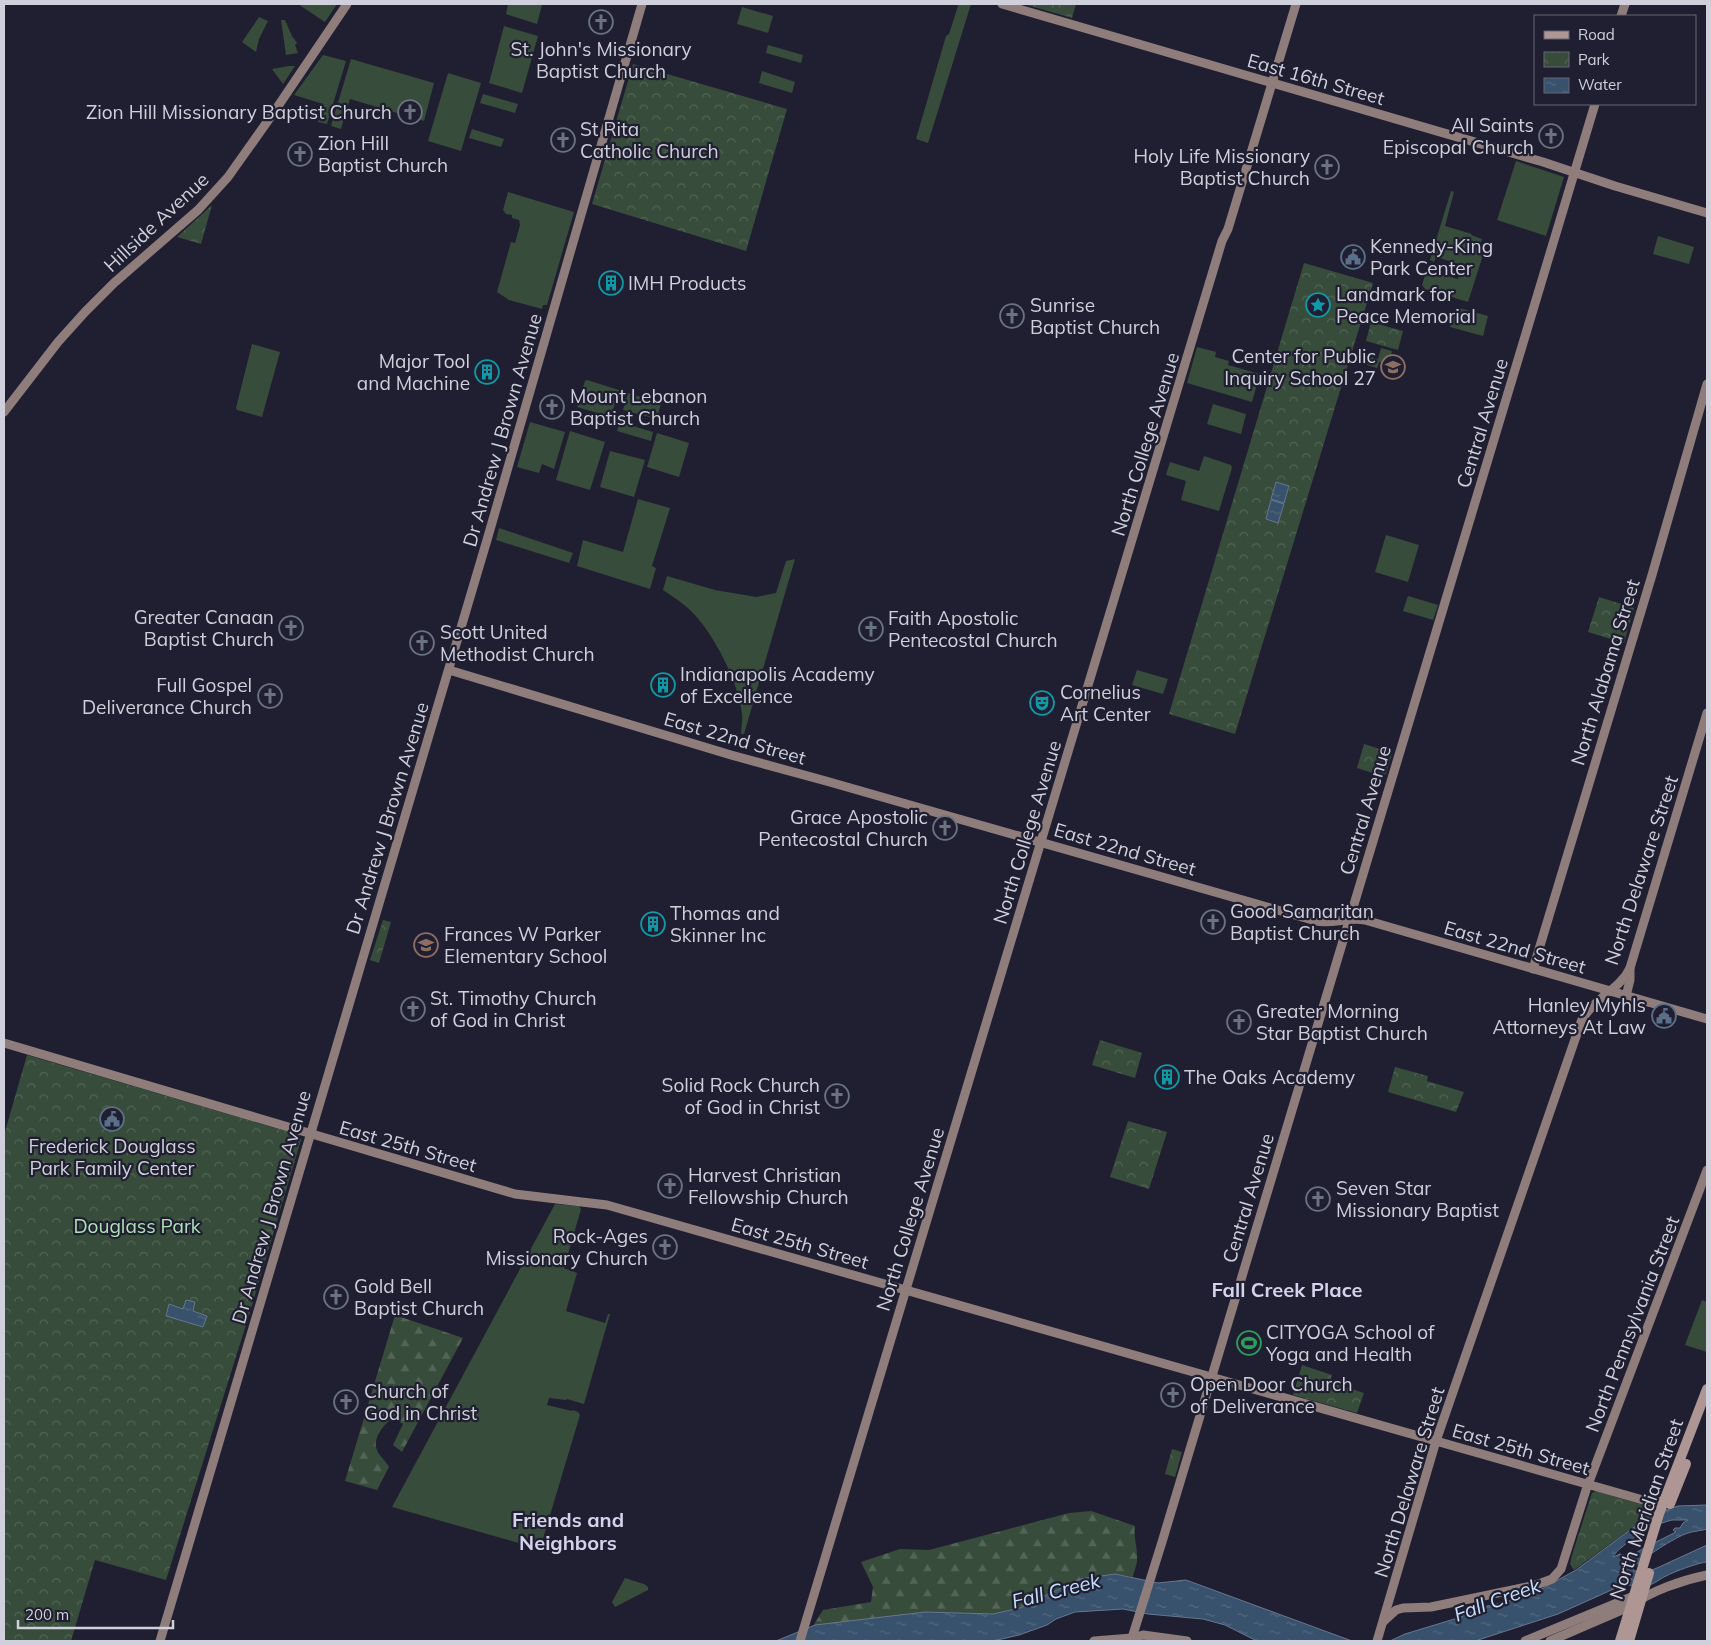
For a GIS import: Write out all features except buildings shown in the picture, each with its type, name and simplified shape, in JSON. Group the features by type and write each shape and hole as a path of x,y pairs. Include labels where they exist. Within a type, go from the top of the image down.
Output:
{"main road":[{"name":"Hillside Avenue","path":"4,412 54,347 85,312 114,283 198,210 222,184 272,115 346,4"},
{"name":"Dr Andrew J Brown Avenue","path":"160,1641 449,670 642,4"},
{"name":"East 16th Street","path":"1002,4 1574,172 1707,213"},
{"name":"North College Avenue","path":"800,1641 1040,842 1296,4"},
{"name":"Central Avenue","path":"1134,1640 1138,1621 1467,532 1594,105"},
{"name":"North Alabama Street","path":"1533,969 1652,575 1707,384"},
{"name":"East 22nd Street","path":"449,670 752,761 1316,921 1331,923 1357,919 1365,920 1707,1019"},
{"name":"North Delaware Street","path":"1377,1641 1436,1441 1581,1022 1590,1008 1626,975 1630,968 1707,713"},
{"path":"1626,996 1630,980 1630,968"},
{"name":"East 25th Street","path":"4,1043 515,1194 607,1204 1666,1506"},
{"name":"North Pennsylvania Street","path":"1403,1608 1431,1607 1479,1598 1536,1585 1558,1574 1564,1564 1588,1484 1707,1170"},
{"name":"North Meridian Street","path":"1629,1641 1640,1592 1666,1506 1707,1389"},
{"name":"North Meridian Street","path":"1666,1506 1707,1405"},
{"path":"1525,1641 1640,1592 1707,1575"},
{"name":"North Meridian Street","path":"1620,1641 1631,1606 1640,1592"},
{"path":"1390,1594 1394,1604 1403,1608"},
{"path":"1550,1641 1631,1606"},
{"path":"1383,1623 1396,1610 1403,1608"},
{"path":"1094,1641 1134,1640 1143,1635 1188,1641"}],"green space":[{"path":"298,4 337,4 325,22"},
{"path":"508,4 542,5 537,24 506,14"},
{"path":"956,4 971,4 928,143 916,139 946,36 949,34 958,6"},
{"path":"1024,4 1076,4 1072,18"},
{"path":"742,7 773,16 768,33 737,24"},
{"path":"259,17 268,21 259,39 256,52 242,42"},
{"path":"281,20 285,20 297,43 295,45 298,53 286,55"},
{"path":"504,26 538,36 522,93 489,83"},
{"path":"768,45 803,55 801,63 766,53"},
{"path":"323,55 346,61 327,124 318,122 323,104 294,95"},
{"path":"351,59 434,83 424,121 350,99 341,129 331,126"},
{"path":"633,64 787,109 746,251 592,204"},
{"path":"295,66 283,84 272,69"},
{"path":"762,71 795,82 792,93 759,83"},
{"path":"448,73 481,83 461,151 428,141"},
{"path":"483,94 518,104 515,113 480,103"},
{"path":"472,129 504,139 501,147 469,138"},
{"path":"1516,161 1564,177 1546,236 1497,220"},
{"path":"1451,191 1454,192 1445,226 1482,239 1478,250 1484,252 1468,302 1425,289 1422,285 1428,266 1433,267 1432,272 1458,279 1462,265 1436,257 1434,262 1430,260"},
{"path":"508,192 574,212 547,305 543,305 542,309 509,300 497,292 511,242 515,243 520,225 519,220 512,218 512,215 506,214 503,210"},
{"path":"212,205 201,244 177,237"},
{"path":"1658,236 1694,247 1689,264 1653,254"},
{"path":"1304,263 1373,283 1235,734 1169,714"},
{"path":"1456,307 1488,316 1483,336 1450,327"},
{"path":"1371,322 1403,331 1398,350 1366,341"},
{"path":"252,344 280,352 262,417 237,410 236,408"},
{"path":"1197,347 1216,352 1215,357 1229,361 1228,365 1260,374 1252,402 1187,383"},
{"path":"1381,348 1392,351 1388,364 1379,362 1377,368 1367,365 1370,357 1378,359"},
{"path":"585,381 619,390 611,417 577,407"},
{"path":"628,393 661,403 657,419 623,410"},
{"path":"1213,404 1246,414 1241,434 1207,424"},
{"path":"530,422 565,432 554,469 542,464 539,473 517,467"},
{"path":"620,422 653,432 651,441 617,431"},
{"path":"570,431 605,442 590,490 556,480"},
{"path":"657,433 689,443 679,477 647,467"},
{"path":"610,451 645,460 634,497 600,487"},
{"path":"1204,456 1231,465 1232,468 1219,511 1181,500 1186,481 1166,475 1170,462 1199,471"},
{"path":"638,499 670,508 652,566 656,568 650,589 577,566 583,540 623,552"},
{"path":"499,528 573,553 569,563 496,540"},
{"path":"1386,535 1419,545 1408,582 1375,572"},
{"path":"795,559 744,734 741,734 742,716 740,702 724,659 699,620 685,605 663,590 667,576 715,590 756,597 776,593 786,561"},
{"path":"1408,596 1438,605 1433,620 1403,611"},
{"path":"1599,597 1634,608 1624,643 1588,632"},
{"path":"1137,670 1168,679 1163,694 1132,685"},
{"path":"1364,744 1392,753 1386,774 1382,776 1357,768"},
{"path":"383,920 391,922 379,963 370,960"},
{"path":"1100,1040 1142,1053 1135,1078 1092,1065"},
{"name":"Douglass Park","path":"27,1055 299,1135 301,1140 250,1312 166,1580 95,1560 71,1641 4,1641 4,1135"},
{"path":"1395,1067 1428,1076 1427,1081 1464,1092 1456,1112 1388,1092"},
{"path":"1128,1121 1167,1132 1149,1189 1110,1177"},
{"path":"555,1204 579,1206 581,1209 564,1268 577,1273 566,1311 605,1323 608,1314 610,1314 584,1404 567,1399 549,1398 547,1405 573,1410 580,1415 542,1542 536,1548 392,1507"},
{"path":"1702,1300 1707,1302 1707,1352 1685,1345"},
{"path":"395,1315 463,1338 402,1452 393,1445 403,1424 392,1418 377,1436 377,1450 389,1467 377,1490 345,1481"},
{"path":"1302,1365 1332,1375 1330,1382 1364,1393 1357,1413 1293,1395"},
{"path":"1172,1449 1182,1452 1175,1477 1165,1474"},
{"path":"1596,1491 1650,1507 1653,1509 1654,1514 1647,1517 1574,1570 1570,1564 1572,1555 1592,1493"},
{"path":"1091,1511 1135,1526 1137,1564 1133,1577 1115,1574 1080,1579 1020,1608 993,1614 925,1612 813,1626 823,1610 871,1602 873,1587 861,1562 900,1549 929,1550 1069,1513"},
{"path":"625,1578 644,1584 648,1587 648,1590 615,1607 612,1602"}],"water":[{"path":"1276,482 1289,486 1284,503 1271,499"},
{"path":"1271,500 1284,504 1278,523 1266,519"},
{"path":"186,1300 195,1302 193,1311 207,1316 203,1327 166,1316 169,1304 183,1309"},
{"name":"Fall Creek","path":"1707,1505 1707,1529 1682,1535 1668,1543 1633,1568 1634,1571 1649,1571 1707,1545 1707,1562 1674,1572 1652,1584 1641,1586 1624,1585 1621,1588 1616,1588 1558,1614 1475,1641 1390,1641 1405,1634 1461,1617 1479,1608 1529,1596 1576,1570 1649,1516 1678,1506","holes":["1672,1520 1688,1520 1680,1528 1673,1530 1676,1532 1626,1559 1627,1556 1620,1554 1613,1557 1623,1546 1649,1528"]},
{"name":"Fall Creek","path":"1115,1574 1158,1583 1186,1580 1352,1641 1257,1641 1225,1625 1203,1619 1148,1614 1123,1609 1075,1612 1019,1635 993,1641 776,1641 815,1625 925,1612 993,1614 1020,1608 1080,1579"}],"place":[{"name":"St. John's Missionary Baptist Church","path":"601,22"},
{"name":"Zion Hill Missionary Baptist Church","path":"410,112"},
{"name":"All Saints Episcopal Church","path":"1551,136"},
{"name":"St Rita Catholic Church","path":"563,140"},
{"name":"Zion Hill Baptist Church","path":"300,154"},
{"name":"Holy Life Missionary Baptist Church","path":"1327,167"},
{"name":"Kennedy-King Park Center","path":"1353,257"},
{"name":"IMH Products","path":"611,283"},
{"name":"Landmark for Peace Memorial","path":"1318,305"},
{"name":"Sunrise Baptist Church","path":"1012,316"},
{"name":"Center for Public Inquiry School 27","path":"1393,367"},
{"name":"Major Tool and Machine","path":"487,372"},
{"name":"Mount Lebanon Baptist Church","path":"552,407"},
{"name":"Greater Canaan Baptist Church","path":"291,628"},
{"name":"Faith Apostolic Pentecostal Church","path":"871,629"},
{"name":"Scott United Methodist Church","path":"422,643"},
{"name":"Indianapolis Academy of Excellence","path":"663,685"},
{"name":"Full Gospel Deliverance Church","path":"270,696"},
{"name":"Cornelius Art Center","path":"1042,703"},
{"name":"Grace Apostolic Pentecostal Church","path":"945,828"},
{"name":"Good Samaritan Baptist Church","path":"1213,922"},
{"name":"Thomas and Skinner Inc","path":"653,924"},
{"name":"Frances W Parker Elementary School","path":"426,945"},
{"name":"St. Timothy Church of God in Christ","path":"413,1009"},
{"name":"Hanley Myhls Attorneys At Law","path":"1664,1016"},
{"name":"Greater Morning Star Baptist Church","path":"1239,1022"},
{"name":"The Oaks Academy","path":"1167,1077"},
{"name":"Solid Rock Church of God in Christ","path":"837,1096"},
{"name":"Frederick Douglass Park Family Center","path":"112,1119"},
{"name":"Harvest Christian Fellowship Church","path":"670,1186"},
{"name":"Seven Star Missionary Baptist","path":"1318,1199"},
{"name":"Rock-Ages Missionary Church","path":"665,1247"},
{"name":"Gold Bell Baptist Church","path":"336,1297"},
{"name":"CITYOGA School of Yoga and Health","path":"1249,1343"},
{"name":"Open Door Church of Deliverance","path":"1173,1395"},
{"name":"Church of God in Christ","path":"346,1402"}],"district":[{"name":"Fall Creek Place","path":"1287,1290"},
{"name":"Friends and Neighbors","path":"568,1532"}]}
